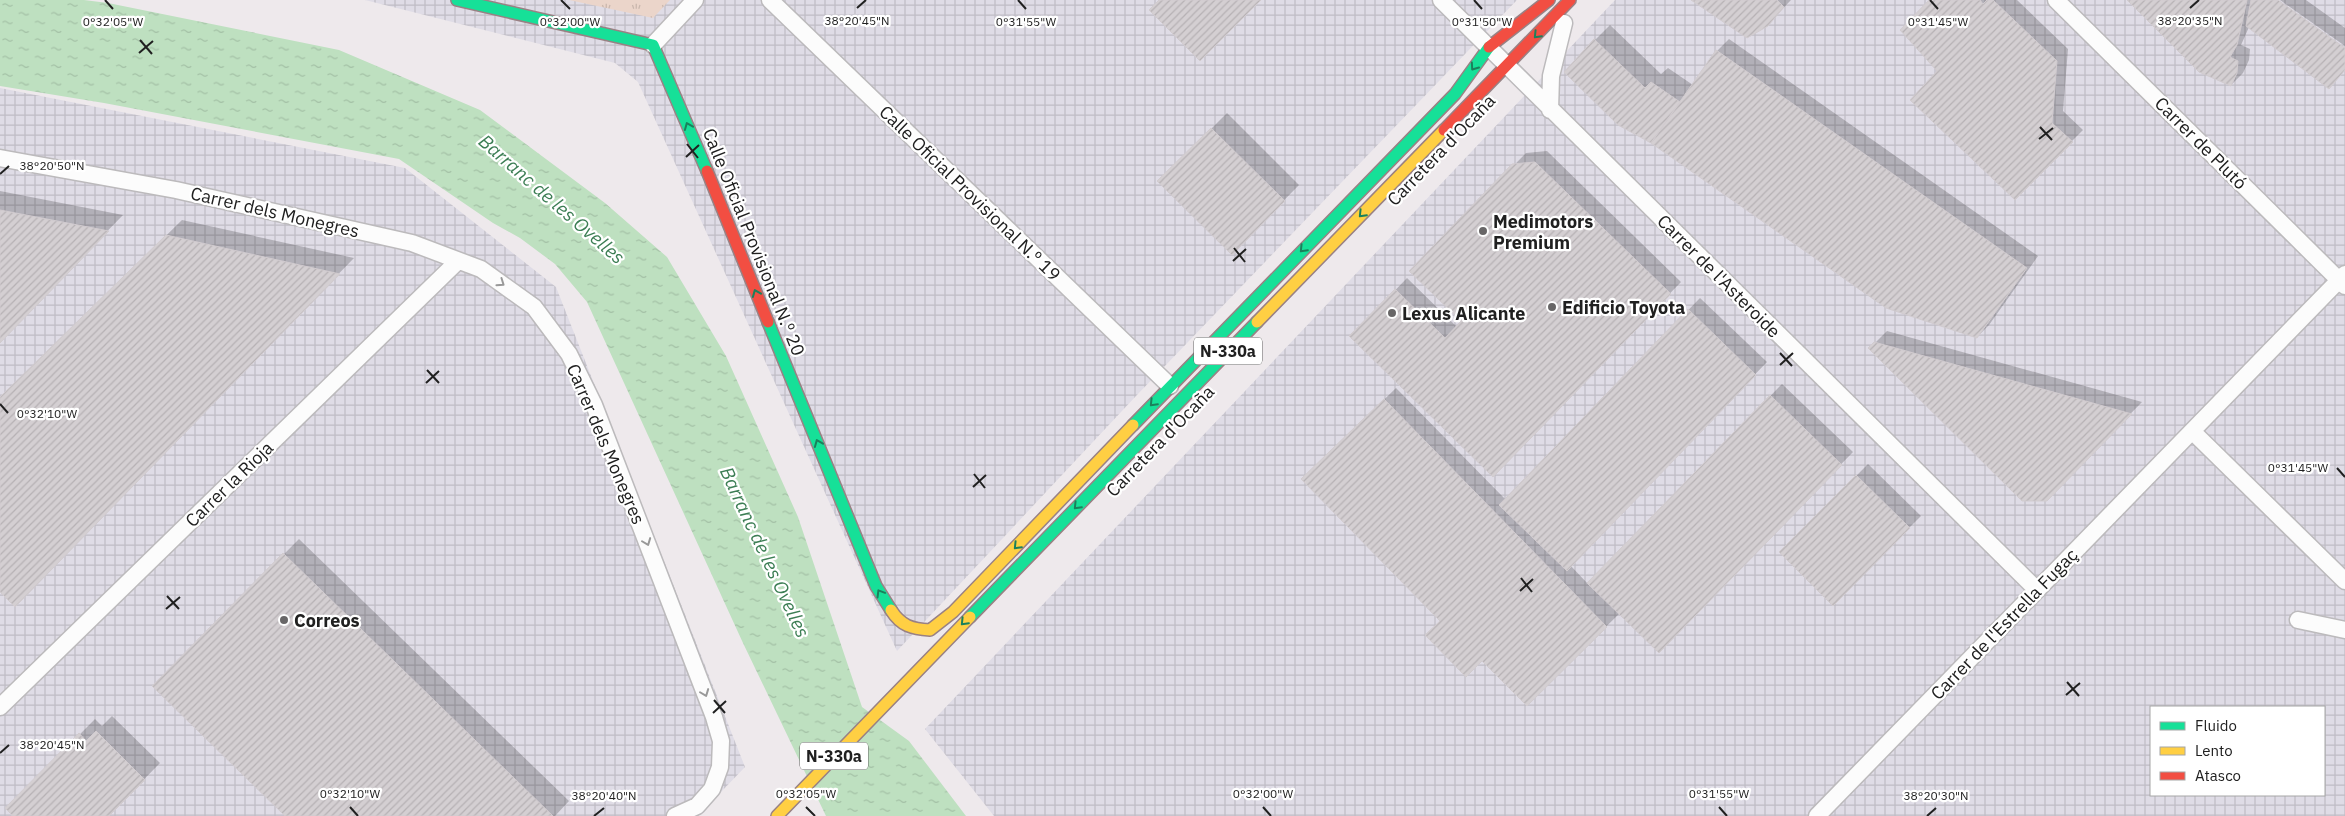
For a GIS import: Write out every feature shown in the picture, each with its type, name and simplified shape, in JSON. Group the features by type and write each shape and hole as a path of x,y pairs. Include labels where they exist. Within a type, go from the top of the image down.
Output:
{"street":[{"path":"458,0 653,46 695,0"},
{"name":"Calle Oficial Provisional N.º 19","path":"770,0 1170,386"},
{"name":"Carrer de l'Asteroide","path":"1441,0 2037,590"},
{"name":"Carretera d'Ocaña","path":"912,629 930,630 953,612 1455,94 1489,47 1549,0"},
{"name":"Carrer de Plutó","path":"2056,0 2343,280"},
{"name":"Carretera d'Ocaña","path":"1426,166 1511,69 1564,23 1575,3"},
{"name":"Carretera d'Ocaña","path":"765,816 780,813 885,702 1575,3"},
{"path":"1550,110 1551,76 1564,23"},
{"name":"Calle Oficial Provisional N.º 20","path":"653,46 669,79 876,586 897,620 912,629"},
{"name":"Carrer dels Monegres","path":"0,158 176,190 412,243 481,269 534,307 569,354 594,405 714,717 721,741 720,767 712,789 697,806 675,816"},
{"name":"Carrer la Rioja","path":"0,707 458,261"},
{"name":"Carrer de l'Estrella Fugaç","path":"1817,816 2192,431 2343,280"},
{"path":"2192,431 2345,581"},
{"path":"2298,620 2345,630"}],"shaded area":[{"path":"365,0 1517,0 1136,396 897,651 638,82 615,63"},
{"path":"1615,0 2345,0 2345,816 994,816 925,729"},
{"path":"0,88 405,168 556,287 745,767 698,816 0,816"}],"green space":[{"path":"569,0 670,0 653,18"}],"water":[{"name":"Barranc de les Ovelles","path":"0,0 84,0 108,3 339,50 480,110 605,203 667,257 726,356 798,517 862,707 909,741 966,816 826,816 743,643 587,302 555,264 520,238 493,223 399,159 104,103 0,86"}],"building":[{"path":"1159,0 1261,0 1200,61 1149,10"},
{"path":"1691,0 1777,0 1784,7 1768,26 1747,38"},
{"path":"1929,0 1980,0 1983,4 1987,0 1993,0 2057,61 2052,123 2073,142 2015,200 1910,100 1937,71 1900,30"},
{"path":"2127,0 2247,0 2237,45 2230,57 2238,61 2237,73 2231,86 2199,72"},
{"path":"2251,0 2278,0 2345,48 2345,70 2329,89 2246,26"},
{"path":"1594,39 1645,88 1651,82 1680,102 1651,143 1618,125 1564,72"},
{"path":"1716,50 2027,268 1977,338 1886,308 1651,143"},
{"path":"1211,128 1285,201 1232,255 1157,181"},
{"name":"Edificio Toyota","path":"1535,162 1671,294 1493,477 1349,336 1395,289 1445,338 1461,321 1409,271 1512,164"},
{"path":"0,210 109,231 0,343"},
{"path":"166,235 340,274 15,607 0,592 0,397"},
{"path":"1688,309 1756,375 1567,571 1499,505"},
{"path":"1874,342 2132,414 2047,501 2022,501 1868,348"},
{"path":"1770,395 1842,465 1659,653 1587,583"},
{"path":"1384,399 1607,627 1527,706 1482,661 1466,677 1425,635 1440,621 1301,479"},
{"path":"1856,475 1910,528 1833,606 1779,552"},
{"name":"Correos","path":"283,553 553,816 285,816 152,686"},
{"path":"96,731 145,780 109,816 11,816 5,808 79,733 86,741"}],"traffic: fast":[{"path":"457,0 653,45 707,171"},
{"path":"1133,425 1455,94 1489,47"},
{"path":"768,322 876,586 891,610"},
{"path":"970,617 1257,322"}],"traffic: slow":[{"path":"1257,322 1444,130"},
{"path":"891,610 899,620 908,626 930,630 953,612 1133,425"},
{"path":"777,816 970,617"}],"traffic: jam":[{"path":"1489,47 1549,0"},
{"path":"1444,130 1570,0"},
{"path":"707,171 768,322"}],"place":[{"name":"Medimotors Premium","path":"1483,231"},
{"name":"Edificio Toyota","path":"1552,307"},
{"name":"Lexus Alicante","path":"1392,313"},
{"name":"Correos","path":"284,620"}]}
